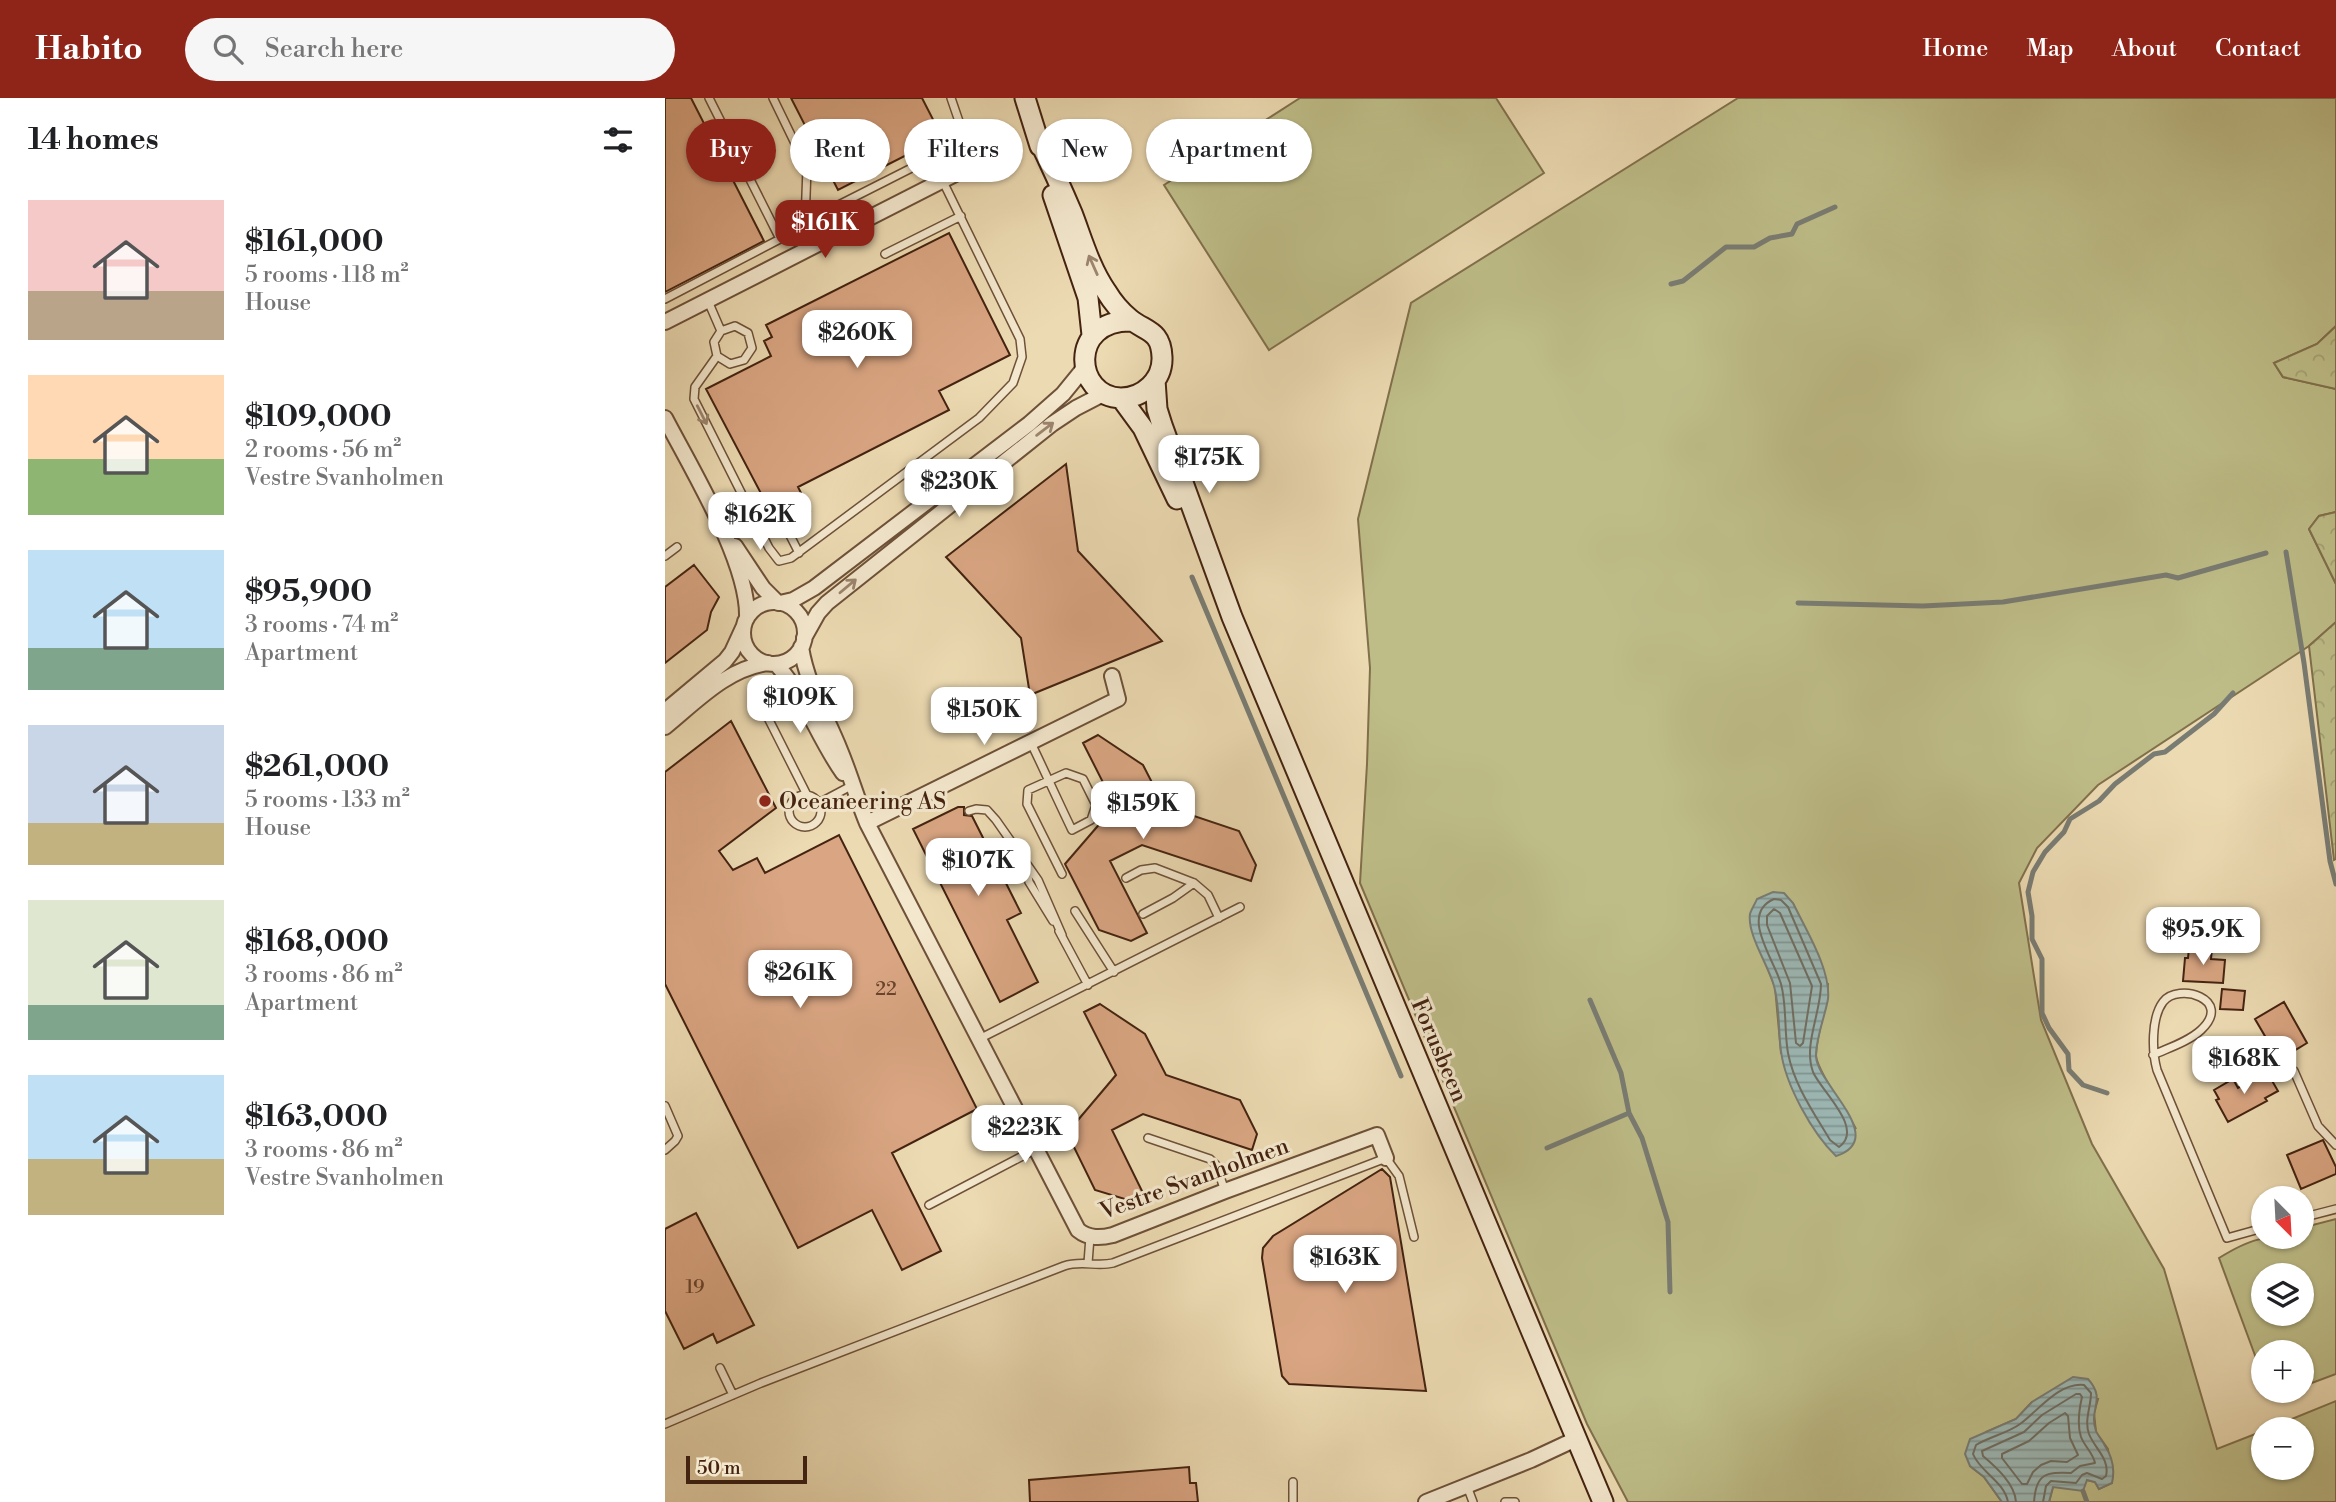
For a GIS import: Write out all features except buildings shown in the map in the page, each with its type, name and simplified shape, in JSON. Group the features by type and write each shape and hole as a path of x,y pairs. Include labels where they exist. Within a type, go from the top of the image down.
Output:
{"main road":[{"path":"1025,98 1037,136"},
{"path":"1049,182 1059,218 1088,298 1092,335"},
{"path":"1059,182 1100,281 1131,321"},
{"path":"1117,321 1131,321 1143,325 1157,340 1162,356 1161,369 1146,390 1134,396 1113,395 1089,377 1085,367 1087,345 1092,335 1103,326 1117,321"},
{"name":"Forusbeen","path":"1155,380 1157,410 1232,617"},
{"name":"Forusbeen","path":"1113,395 1150,442 1232,617 1602,1502"}],"street":[{"path":"665,322 941,182"},
{"path":"665,711 725,661 746,622 761,605 793,600 814,588 1019,432 1063,394 1085,367"},
{"path":"665,727 734,673 754,665 786,662 803,642 818,613 879,561 1052,424 1076,408 1113,395"},
{"path":"665,418 719,522 753,575 779,603 789,606 802,619 803,642"},
{"path":"719,522 743,581 748,605 743,637 751,654 772,664"},
{"name":"Vestre Svanholmen","path":"803,642 808,680 841,752 851,786 867,823 1078,1230 1090,1237 1113,1235 1377,1135 1386,1158"},
{"name":"Vestre Svanholmen","path":"772,664 795,688 832,757 851,786"},
{"path":"867,823 1118,699 1112,676"},
{"path":"1426,1502 1576,1439"}],"lane":[{"path":"709,98 781,239"},
{"path":"773,98 807,168 805,222 814,246"},
{"path":"951,98 958,119"},
{"path":"665,299 904,171"},
{"path":"717,356 695,387 694,400 769,548 779,561 791,558 979,418 1013,383 1022,357 1020,339 944,182"},
{"path":"885,254 961,216"},
{"path":"708,302 721,331"},
{"path":"735,326 748,333 752,348 744,360 730,364 717,356 714,342 721,331 735,326"},
{"path":"774,505 799,553"},
{"path":"665,556 677,547"},
{"path":"764,710 807,795 819,803 821,812 818,821 810,827 801,827 793,821 789,813 791,804 797,797 807,795"},
{"path":"1031,743 1049,781 1072,830 1091,820 1096,805 1083,779 1066,773 1049,781 1028,790 1027,804 1062,874"},
{"path":"819,803 851,786"},
{"path":"969,811 982,809 991,814 1025,862 1031,884 1089,985"},
{"path":"1126,878 1141,870 1155,868 1194,883 1207,895 1219,918"},
{"path":"1143,914 1194,883"},
{"path":"979,1039 1240,907"},
{"path":"1075,911 1114,972"},
{"path":"2153,1055 2185,1041 2201,1030 2211,1017 2211,1007 2207,1000 2199,996 2176,994 2164,1001 2155,1025 2153,1055 2227,1238 2251,1231"},
{"path":"2294,1071 2318,1126 2336,1145"},
{"path":"665,1106 678,1136 665,1150"},
{"path":"1148,1138 1210,1159 1216,1165 1225,1191"},
{"path":"929,1205 1036,1149"},
{"path":"665,1424 1065,1266 1113,1263 1386,1158 1399,1176 1414,1237"},
{"path":"2314,1215 2336,1209"},
{"path":"1088,1263 1090,1237"},
{"path":"720,1368 733,1395"},
{"path":"1293,1482 1293,1502"},
{"path":"1467,1486 1473,1502"},
{"path":"1505,1502 1515,1502"}],"green space":[{"path":"1300,98 1496,98 1544,173 1269,350 1164,185 1169,182 1312,182 1312,119 1267,119"},
{"path":"1738,98 2336,98 2336,326 2317,344 2274,363 2283,377 2336,389 2336,512 2319,516 2309,529 2336,584 2336,622 2309,646 2098,785 2037,848 2019,883 2041,1020 2092,1144 2164,1269 2217,1449 2251,1436 2251,1480 2314,1480 2314,1417 2297,1417 2336,1401 2336,1502 2049,1502 2053,1487 2087,1480 2095,1482 2099,1489 2112,1483 2108,1449 2096,1432 2094,1413 2098,1399 2032,1402 2016,1419 1986,1432 1970,1466 1984,1477 2002,1502 1628,1502 1587,1424 1360,883 1370,668 1358,519 1411,303","holes":["1752,929 1828,984 1818,1037 1817,1062 1856,1129 1781,1053 1775,987"]},
{"path":"2336,326 2336,389 2283,377 2274,363 2317,344"},
{"path":"2336,512 2336,584 2309,529 2319,516"},
{"path":"2336,622 2336,859 2334,860 2309,646"},
{"path":"2336,1219 2336,1374 2314,1382 2314,1340 2251,1340 2251,1345 2219,1258 2251,1242 2251,1250 2313,1250 2314,1225"}],"water":[{"path":"1773,892 1784,893 1793,903 1817,950 1826,976 1828,999 1816,1057 1827,1082 1847,1111 1856,1137 1850,1148 1836,1156 1809,1121 1788,1078 1781,1051 1774,986 1752,931 1750,914 1757,899"},
{"path":"2073,1377 2088,1379 2096,1393 2094,1423 2112,1460 2112,1483 2099,1489 2095,1482 2087,1480 2083,1491 2053,1487 2049,1502 2002,1502 1984,1477 1970,1466 1965,1454 1970,1439 2016,1419 2032,1402"}],"waterway":[{"path":"1671,284 1683,281 1726,247 1754,247 1770,238 1792,234 1797,224 1835,207"},
{"path":"2286,552 2304,663 2330,861 2336,884"},
{"path":"1798,603 1923,606 2003,602 2166,575 2178,578 2266,553"},
{"path":"1192,577 1401,1076"},
{"path":"2107,1093 2083,1085 2069,1070 2068,1054 2049,1028 2042,1013 2042,959 2032,939 2028,892 2033,872 2045,852 2064,832 2070,819 2099,801 2115,784 2154,754 2165,752 2214,714 2233,693"},
{"path":"1590,1000 1621,1073 1629,1113 1642,1138 1668,1222 1670,1292"},
{"path":"1547,1148 1629,1113"},
{"path":"2083,1491 2087,1502"}],"place":[{"name":"Oceaneering AS","path":"765,801"}]}
